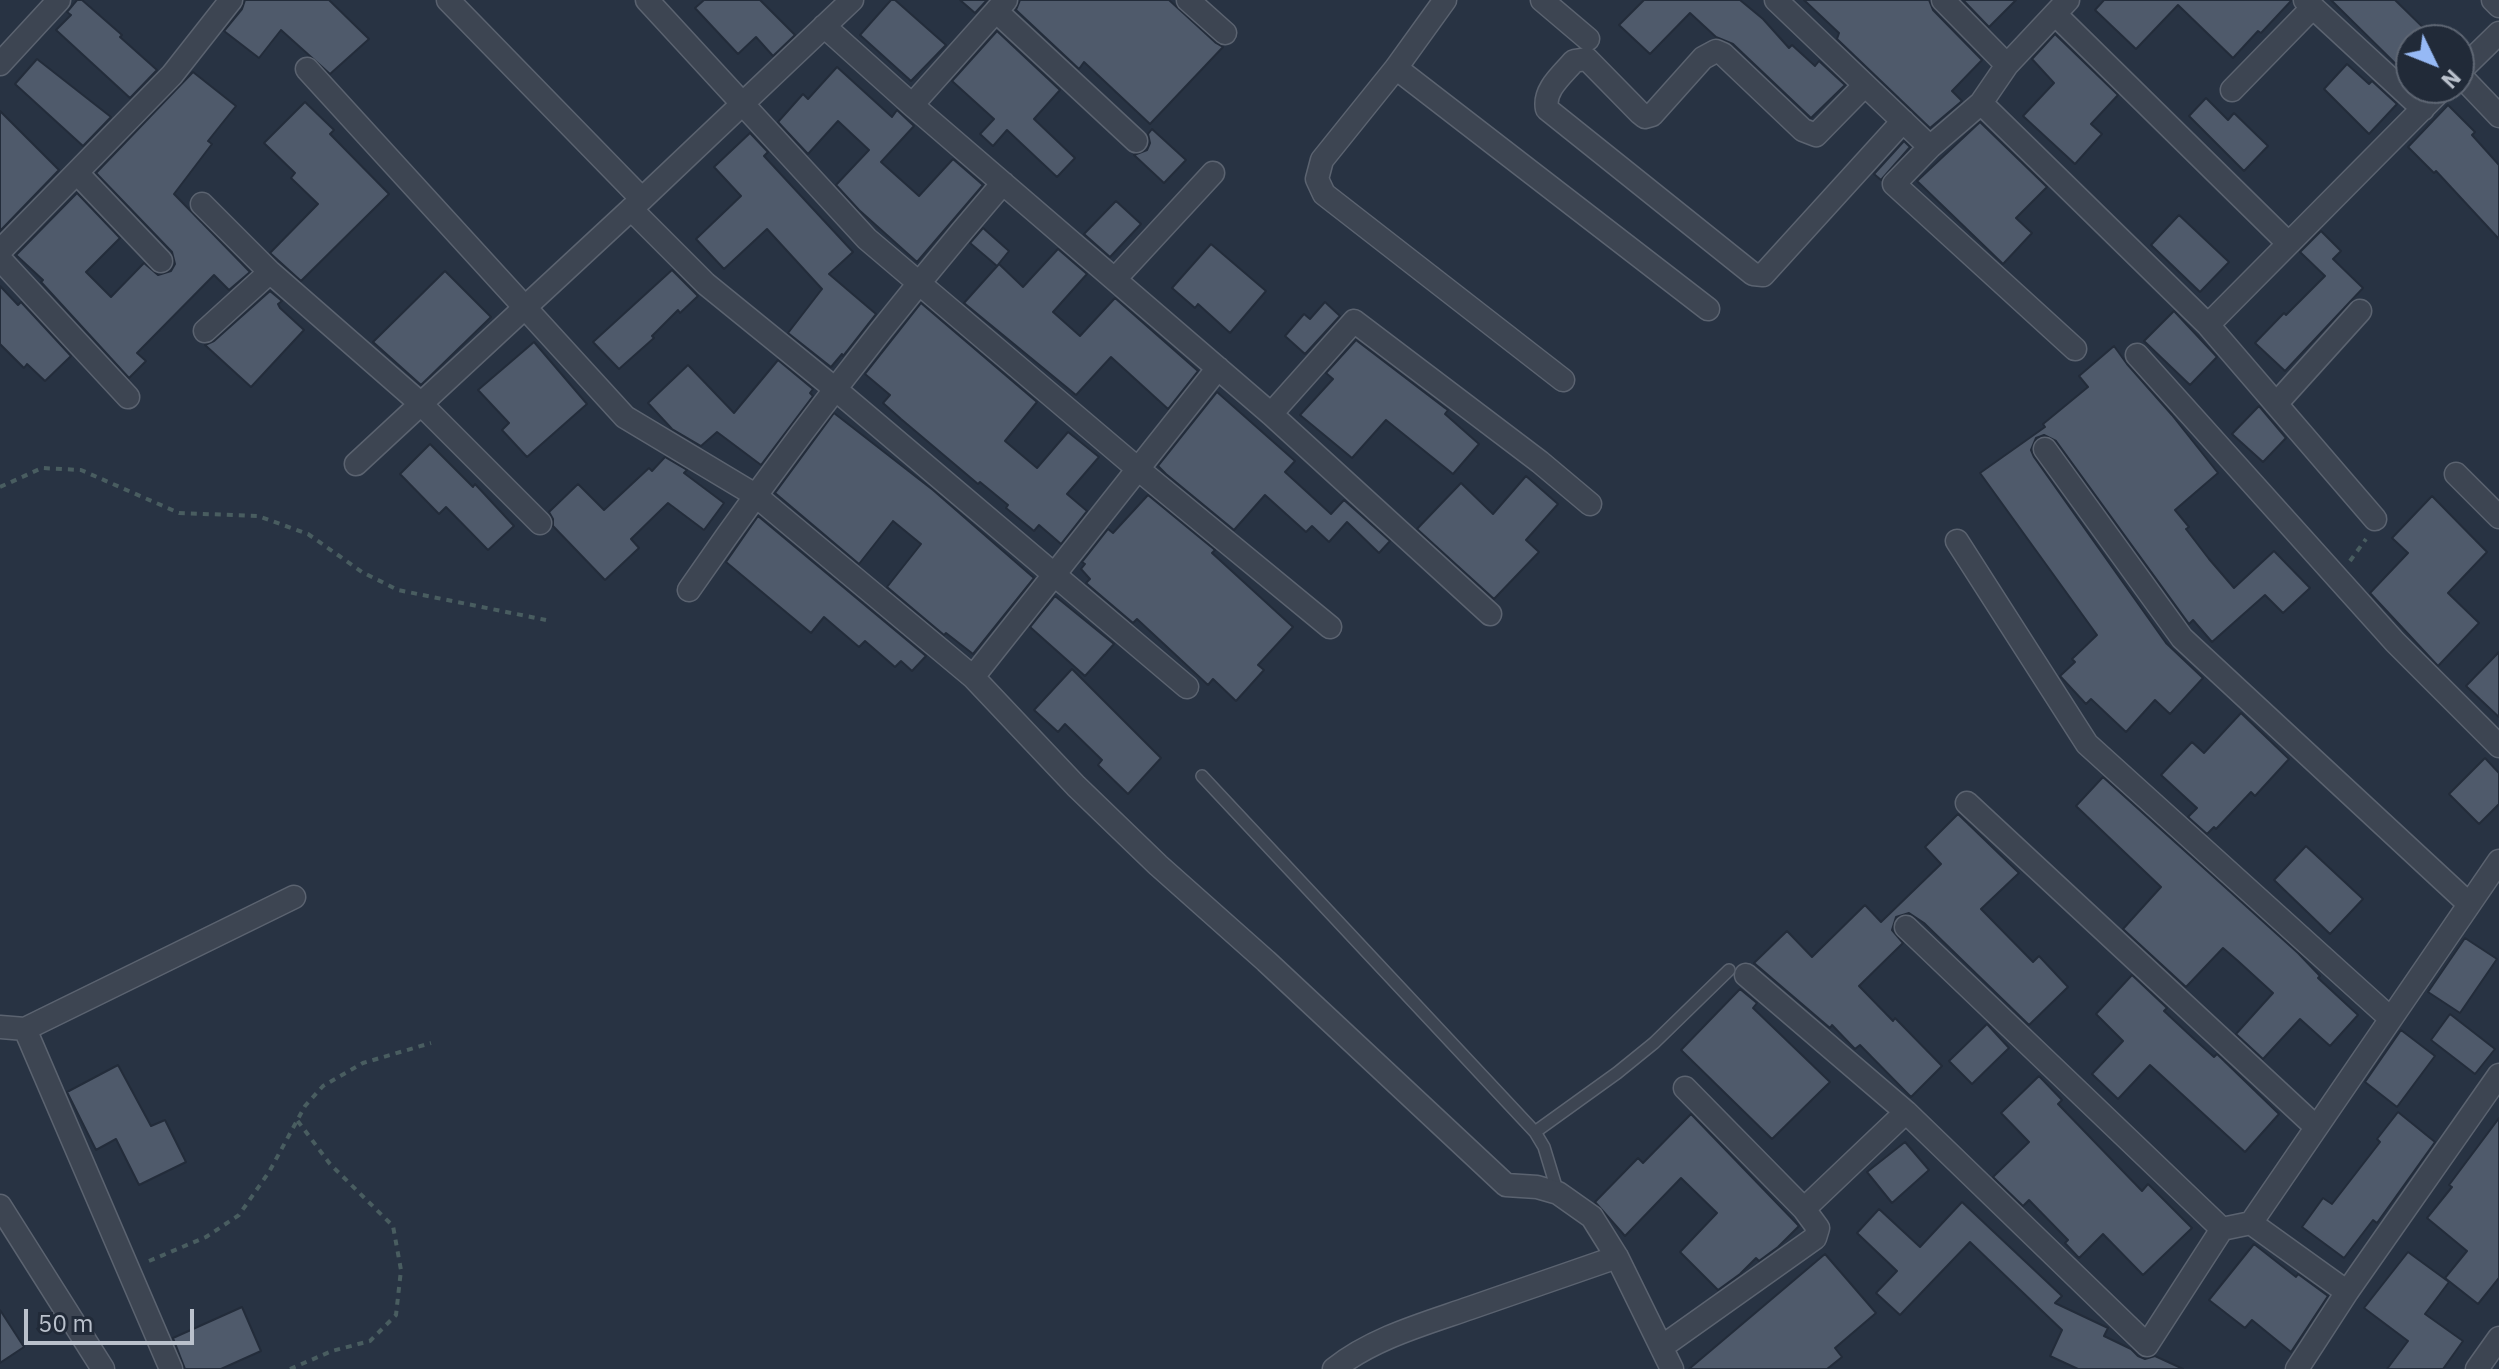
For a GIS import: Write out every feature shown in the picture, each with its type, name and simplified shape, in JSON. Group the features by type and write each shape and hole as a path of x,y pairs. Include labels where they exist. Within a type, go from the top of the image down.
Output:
{"street":[{"path":"0,64 59,0"},
{"path":"0,251 172,75 231,0"},
{"path":"448,0 706,284 834,388 1187,687"},
{"path":"647,0 867,239 1330,627"},
{"path":"356,464 852,0"},
{"path":"1188,0 1225,33"},
{"path":"1445,0 1396,68 1322,160 1317,179 1324,194 1563,380"},
{"path":"1542,0 1588,39"},
{"path":"1776,0 1930,147"},
{"path":"1943,0 2007,65"},
{"path":"2493,0 2499,6"},
{"path":"2232,90 2309,4 2423,109"},
{"path":"912,105 1001,6 1136,141"},
{"path":"2075,349 1894,184 1930,147 1981,103 2007,65 2061,7 2288,243"},
{"path":"824,26 1271,414 1490,614"},
{"path":"2475,57 2499,33"},
{"path":"1865,85 1816,135 1803,130 1723,54 1716,51 1703,58 1652,115 1645,117 1640,113 1587,59 1574,61 1547,93 1545,101 1547,109 1753,274 1763,275 1903,121"},
{"path":"1396,68 1708,309"},
{"path":"307,69 526,305 625,417 755,495 973,677 1076,786 1158,865 1266,961 1506,1185 1537,1187 1558,1193 1592,1217 1617,1257 1672,1369"},
{"path":"2475,89 2496,109"},
{"path":"1981,103 2208,325 2375,519"},
{"path":"2208,325 2428,104"},
{"path":"1115,279 1213,173"},
{"path":"78,174 161,261"},
{"path":"689,590 834,388 918,282 1003,183"},
{"path":"202,204 270,272 420,403 540,523"},
{"path":"0,259 128,397"},
{"path":"205,331 270,272"},
{"path":"2276,404 2360,311"},
{"path":"1271,414 1354,321 1540,462 1590,504"},
{"path":"2137,355 2395,642 2499,746"},
{"path":"973,677 1218,368"},
{"path":"2045,449 2182,638 2469,904"},
{"path":"2456,474 2499,517"},
{"path":"1957,541 2087,744 2390,1018"},
{"path":"1967,803 2316,1127"},
{"path":"1738,972 1906,1112 2147,1345 2222,1229 2251,1223 2499,861"},
{"path":"0,1027 25,1029 294,897"},
{"path":"1906,927 2222,1229"},
{"path":"25,1029 171,1369"},
{"path":"2297,1369 2499,1075"},
{"path":"1663,1346 1815,1238 1818,1228 1804,1209 1685,1088"},
{"path":"1804,1209 1906,1112"},
{"path":"0,1206 103,1369"},
{"path":"2251,1223 2347,1292"},
{"path":"1334,1369 1376,1343 1617,1257"},
{"path":"2477,1369 2499,1338"}],"lane":[{"path":"1202,776 1535,1132 1544,1147 1558,1193"},
{"path":"1535,1132 1617,1073 1738,972"}],"path":[{"path":"0,487 42,468 81,470 179,513 258,516 308,534 362,572 398,590 546,620"},
{"path":"2334,574 2353,558 2368,537 2375,519"},
{"path":"129,1270 206,1237 239,1215 269,1172 297,1120 323,1086 363,1063 431,1043"},
{"path":"290,1369 332,1351 370,1341 396,1315 401,1270 393,1226 359,1196 330,1164 297,1120"}],"building":[{"path":"77,0 82,0 122,35 120,37 157,70 130,98 56,30 71,15 67,12"},
{"path":"245,0 329,0 369,39 330,74 281,30 259,58 224,31 242,9"},
{"path":"704,0 760,0 795,35 773,56 756,37 738,54 695,8"},
{"path":"891,0 895,0 946,45 911,81 860,35"},
{"path":"960,0 987,0 975,13"},
{"path":"1020,0 1169,0 1223,47 1150,124 1084,62 1079,69 1016,10"},
{"path":"1644,0 1740,0 1763,19 1789,48 1792,45 1815,66 1819,61 1845,85 1811,118 1733,44 1716,37 1690,13 1650,54 1619,25"},
{"path":"1804,0 1929,0 1933,10 1982,60 1952,91 1962,101 1930,128 1837,39 1839,33"},
{"path":"1963,0 2016,0 1989,27"},
{"path":"2104,0 2291,1 2233,58 2178,5 2136,49 2095,10"},
{"path":"2331,0 2395,0 2420,24 2395,24 2395,63"},
{"path":"997,31 1060,90 1034,119 1075,158 1057,177 1007,130 993,146 980,134 994,119 952,81"},
{"path":"2055,34 2118,95 2091,124 2102,134 2075,164 2023,116 2054,83 2032,59"},
{"path":"37,59 111,117 83,146 15,84"},
{"path":"2347,64 2397,104 2369,134 2324,89"},
{"path":"837,67 892,117 897,110 914,126 881,162 919,196 953,159 983,185 917,262 836,185 869,150 838,121 808,154 778,122 803,94 808,99"},
{"path":"193,72 236,106 208,141 212,144 174,194 250,272 229,290 214,275 137,353 146,361 129,378 41,282 43,280 16,255 77,193 120,238 86,272 111,297 144,263 158,275 171,271 175,264 172,252 96,173"},
{"path":"2206,98 2228,120 2234,113 2268,146 2244,171 2189,116"},
{"path":"305,102 334,130 330,134 389,194 301,281 270,253 318,204 291,178 295,173 264,143"},
{"path":"2448,105 2475,132 2472,135 2499,165 2499,239 2436,171 2434,173 2408,147"},
{"path":"0,111 59,170 0,231"},
{"path":"1980,122 2047,187 2016,218 2032,233 2003,264 1917,181"},
{"path":"1152,129 1186,160 1164,183 1134,155 1147,150 1150,143 1148,134"},
{"path":"750,133 768,152 764,156 853,252 829,274 876,314 831,367 788,333 822,289 767,229 724,269 696,239 741,196 714,167"},
{"path":"1904,141 1910,147 1881,180 1874,174"},
{"path":"1116,201 1141,224 1110,257 1084,234"},
{"path":"2179,215 2229,262 2200,292 2151,245"},
{"path":"983,228 1009,251 997,266 970,243"},
{"path":"2321,231 2341,251 2333,259 2363,288 2285,371 2255,343 2325,276 2300,252"},
{"path":"1211,244 1266,291 1230,333 1198,304 1195,308 1172,288"},
{"path":"1058,249 1087,274 1053,312 1080,336 1115,298 1198,371 1168,409 1111,357 1076,395 964,303 999,264 1023,287"},
{"path":"672,270 698,296 680,313 678,310 652,336 654,338 619,369 593,342"},
{"path":"445,271 491,317 421,385 373,342"},
{"path":"0,286 18,305 21,302 71,356 45,381 27,364 24,368 0,344"},
{"path":"270,291 282,301 278,304 280,308 304,330 251,387 205,345 214,341"},
{"path":"1325,302 1340,316 1305,354 1285,336 1304,314 1310,319"},
{"path":"921,303 1037,402 1005,441 1037,468 1068,432 1099,457 1067,494 1087,511 1061,544 1039,525 1034,531 1006,508 1008,505 980,482 978,484 901,419 883,403 890,395 865,374"},
{"path":"2174,311 2217,357 2190,385 2144,341"},
{"path":"1356,340 1448,410 1445,414 1479,444 1453,474 1386,420 1352,458 1300,415 1333,379 1326,373"},
{"path":"534,342 587,404 527,457 502,430 509,423 478,390"},
{"path":"2114,346 2218,473 2175,510 2209,559 2234,588 2274,551 2310,588 2283,613 2265,595 2212,642 2193,620 2189,624 2056,441 2044,435 2036,438 2031,450 2034,457 2166,643 2203,678 2170,714 2155,700 2126,732 2091,699 2086,704 2060,676 2075,662 2072,659 2097,635 1980,473 2045,427 2043,424 2088,387 2079,376"},
{"path":"778,360 813,389 810,393 813,396 761,465 717,432 701,446 672,429 648,403 688,365 734,413"},
{"path":"1217,392 1295,461 1285,472 1331,514 1344,500 1390,541 1379,553 1347,522 1329,542 1312,526 1306,532 1265,495 1234,530 1166,474 1158,466"},
{"path":"2259,406 2286,438 2263,462 2232,434"},
{"path":"834,413 933,490 1034,578 973,654 946,633 944,635 887,587 921,544 893,521 859,564 775,493"},
{"path":"430,444 473,487 475,484 514,526 488,550 446,507 439,514 400,474"},
{"path":"665,457 687,470 684,473 724,503 704,530 668,503 631,539 639,548 605,580 553,526 549,512 578,484 604,510"},
{"path":"1526,476 1558,504 1526,540 1539,552 1494,599 1417,529 1461,483 1493,514"},
{"path":"1148,495 1215,550 1212,553 1293,627 1258,665 1264,670 1236,701 1213,679 1208,685 1137,619 1133,623 1086,583 1090,579 1081,569 1085,564 1082,562 1108,529 1113,533"},
{"path":"2432,496 2487,552 2448,593 2479,623 2438,666 2370,593 2408,553 2392,538"},
{"path":"758,516 926,656 912,671 901,661 895,667 865,641 859,647 824,617 811,633 726,562"},
{"path":"1055,596 1114,644 1085,676 1030,627"},
{"path":"2499,652 2499,717 2466,686"},
{"path":"1072,669 1161,758 1128,794 1098,765 1102,760 1065,724 1058,732 1034,710"},
{"path":"2241,713 2289,759 2255,796 2251,792 2216,829 2214,827 2207,834 2188,817 2197,808 2161,775 2192,742 2204,753"},
{"path":"2485,758 2499,773 2499,804 2479,824 2449,794"},
{"path":"2103,777 2298,953 2320,976 2318,978 2358,1015 2330,1046 2300,1019 2263,1059 2236,1034 2273,993 2223,948 2186,987 2123,929 2161,887 2076,806"},
{"path":"1958,814 2019,873 1981,909 2033,962 2039,956 2068,987 2029,1025 1924,923 1909,913 1896,917 1892,930 1903,943 1859,986 1942,1066 1911,1097 1860,1045 1855,1049 1832,1025 1830,1028 1754,963 1787,931 1812,957 1865,905 1881,922 1941,864 1925,847"},
{"path":"2306,846 2363,899 2330,934 2274,880"},
{"path":"2465,938 2497,959 2460,1013 2428,992"},
{"path":"2132,975 2167,1008 2164,1011 2214,1057 2217,1054 2279,1114 2245,1152 2150,1065 2118,1099 2092,1074 2123,1041 2096,1014"},
{"path":"1740,989 1757,1003 1753,1008 1830,1082 1772,1139 1681,1050"},
{"path":"2450,1014 2495,1049 2475,1074 2431,1040"},
{"path":"1987,1024 2009,1048 1972,1084 1949,1061"},
{"path":"2401,1030 2435,1056 2397,1107 2365,1082"},
{"path":"118,1065 151,1126 165,1120 186,1162 139,1185 116,1139 96,1150 67,1092"},
{"path":"2039,1076 2062,1100 2058,1104 2142,1191 2148,1184 2192,1228 2143,1275 2103,1234 2079,1258 2065,1243 2068,1240 2029,1200 2023,1206 1993,1177 2029,1142 2001,1113"},
{"path":"2398,1112 2435,1142 2377,1223 2373,1220 2344,1258 2302,1227 2323,1198 2332,1204 2380,1142 2377,1139"},
{"path":"1691,1114 1799,1226 1778,1247 1759,1261 1756,1258 1718,1290 1680,1252 1717,1213 1681,1178 1625,1236 1595,1202 1638,1158 1643,1163"},
{"path":"2499,1118 2499,1278 2478,1304 2445,1278 2467,1251 2427,1218"},
{"path":"1905,1142 1929,1170 1892,1203 1867,1172"},
{"path":"1962,1202 2062,1296 2055,1303 2108,1328 2104,1336 2131,1349 2138,1356 2145,1359 2155,1356 2183,1369 2078,1369 2050,1356 2062,1330 1970,1242 1900,1315 1876,1293 1897,1271 1857,1233 1879,1209 1920,1247"},
{"path":"2254,1244 2296,1277 2298,1274 2328,1296 2291,1352 2252,1320 2245,1328 2209,1300"},
{"path":"2408,1252 2449,1282 2425,1314 2463,1341 2443,1369 2387,1369 2408,1341 2364,1308"},
{"path":"1825,1254 1876,1313 1835,1348 1842,1357 1827,1369 1689,1369"},
{"path":"242,1307 261,1351 221,1369 185,1369 173,1338"},
{"path":"0,1310 24,1347 0,1363"}]}
